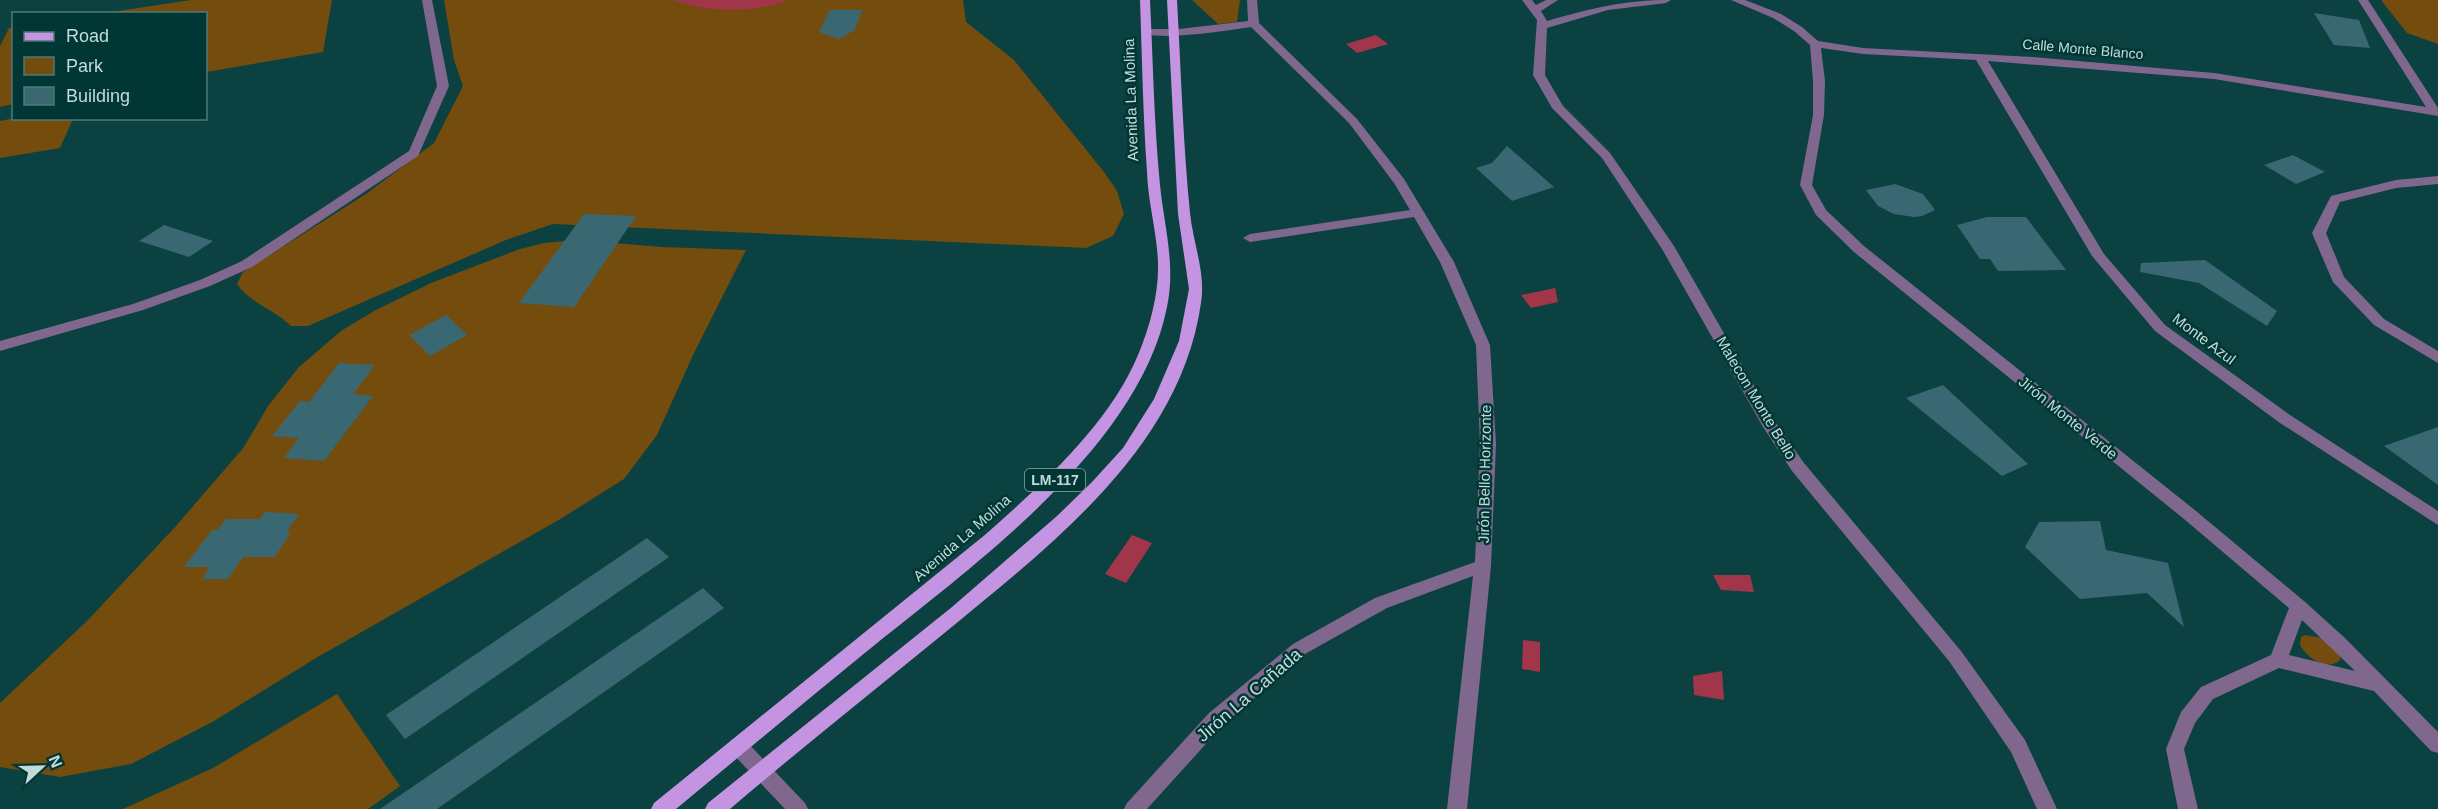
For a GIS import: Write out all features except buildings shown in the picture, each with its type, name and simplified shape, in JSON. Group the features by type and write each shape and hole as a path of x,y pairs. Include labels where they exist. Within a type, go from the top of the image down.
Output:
{"main road":[{"name":"Avenida La Molina","path":"661,809 964,563 1017,516 1061,474 1089,441 1128,388 1150,343 1160,310 1165,260 1153,178 1145,0"},
{"name":"LM-117","path":"715,809 957,612 1049,533 1127,452 1166,391 1182,357 1189,334 1195,298 1195,277 1185,218 1172,0"}],"street":[{"path":"0,346 138,307 205,283 247,264 414,153 443,86 427,0"},
{"path":"1147,32 1174,32 1254,24 1252,0"},
{"path":"1532,5 1553,0"},
{"path":"1598,0 1620,5"},
{"path":"1541,26 1576,14 1620,5 1666,0"},
{"path":"1736,0 1777,16 1798,29 1815,44"},
{"path":"2363,0 2436,112"},
{"name":"Malecon Monte Bello","path":"1532,5 1542,20 1539,75 1558,108 1606,156 1618,173 1668,249 1768,423 1798,467 1955,656 2018,746 2048,809"},
{"name":"Jirón Bello Horizonte","path":"1254,24 1353,121 1400,182 1447,262 1483,345 1488,444 1483,566 1457,809"},
{"name":"Calle Monte Blanco","path":"1815,44 1863,51 1980,57 2214,76 2436,112"},
{"name":"Jirón Monte Verde","path":"1815,44 1821,74 1816,141 1806,185 1821,212 1859,249 2190,515 2298,606 2339,642 2438,746"},
{"name":"Monte Azul","path":"1980,57 2099,256 2160,328 2285,419 2438,519"},
{"path":"2438,180 2396,184 2335,199 2319,233 2338,279 2379,322 2438,358"},
{"path":"1250,238 1418,213"},
{"name":"Jirón La Cañada","path":"1134,809 1216,719 1299,649 1381,603 1483,566"},
{"path":"2278,660 2298,606"},
{"path":"2188,809 2175,749 2188,718 2207,693 2278,660 2380,685"},
{"path":"738,746 798,809"}],"green space":[{"path":"191,0 332,0 323,52 207,72 207,12 112,12"},
{"path":"444,0 963,0 966,22 1014,60 1104,172 1117,191 1124,214 1113,236 1086,248 553,224 506,240 308,326 291,326 242,291 237,284 243,272 366,194 434,143 463,86 454,60"},
{"path":"1192,0 1240,0 1237,22 1218,24"},
{"path":"2381,0 2438,0 2438,44 2407,33"},
{"path":"9,28 12,28 12,104 0,107 0,46"},
{"path":"12,119 73,120 60,148 0,158 0,121"},
{"path":"577,240 662,247 746,250 694,353 657,435 624,479 562,518 316,658 214,721 131,764 60,777 0,767 0,703 87,621 176,526 244,447 268,406 299,367 341,331 374,311 431,283 520,249 544,243"},
{"path":"2305,635 2323,638 2340,656 2340,660 2329,665 2312,659 2300,645 2301,637"},
{"path":"337,694 400,786 368,809 123,809 213,768"}],"shaded area":[{"path":"673,0 789,0 760,7 731,10 702,7"},
{"path":"1376,35 1388,44 1357,53 1346,44"},
{"path":"1555,288 1558,302 1531,308 1521,295"},
{"path":"1132,535 1152,543 1126,583 1105,574"},
{"path":"1713,575 1750,575 1754,592 1721,590"},
{"path":"1523,640 1540,642 1540,672 1522,669"},
{"path":"1722,671 1724,700 1694,695 1693,676"}]}
